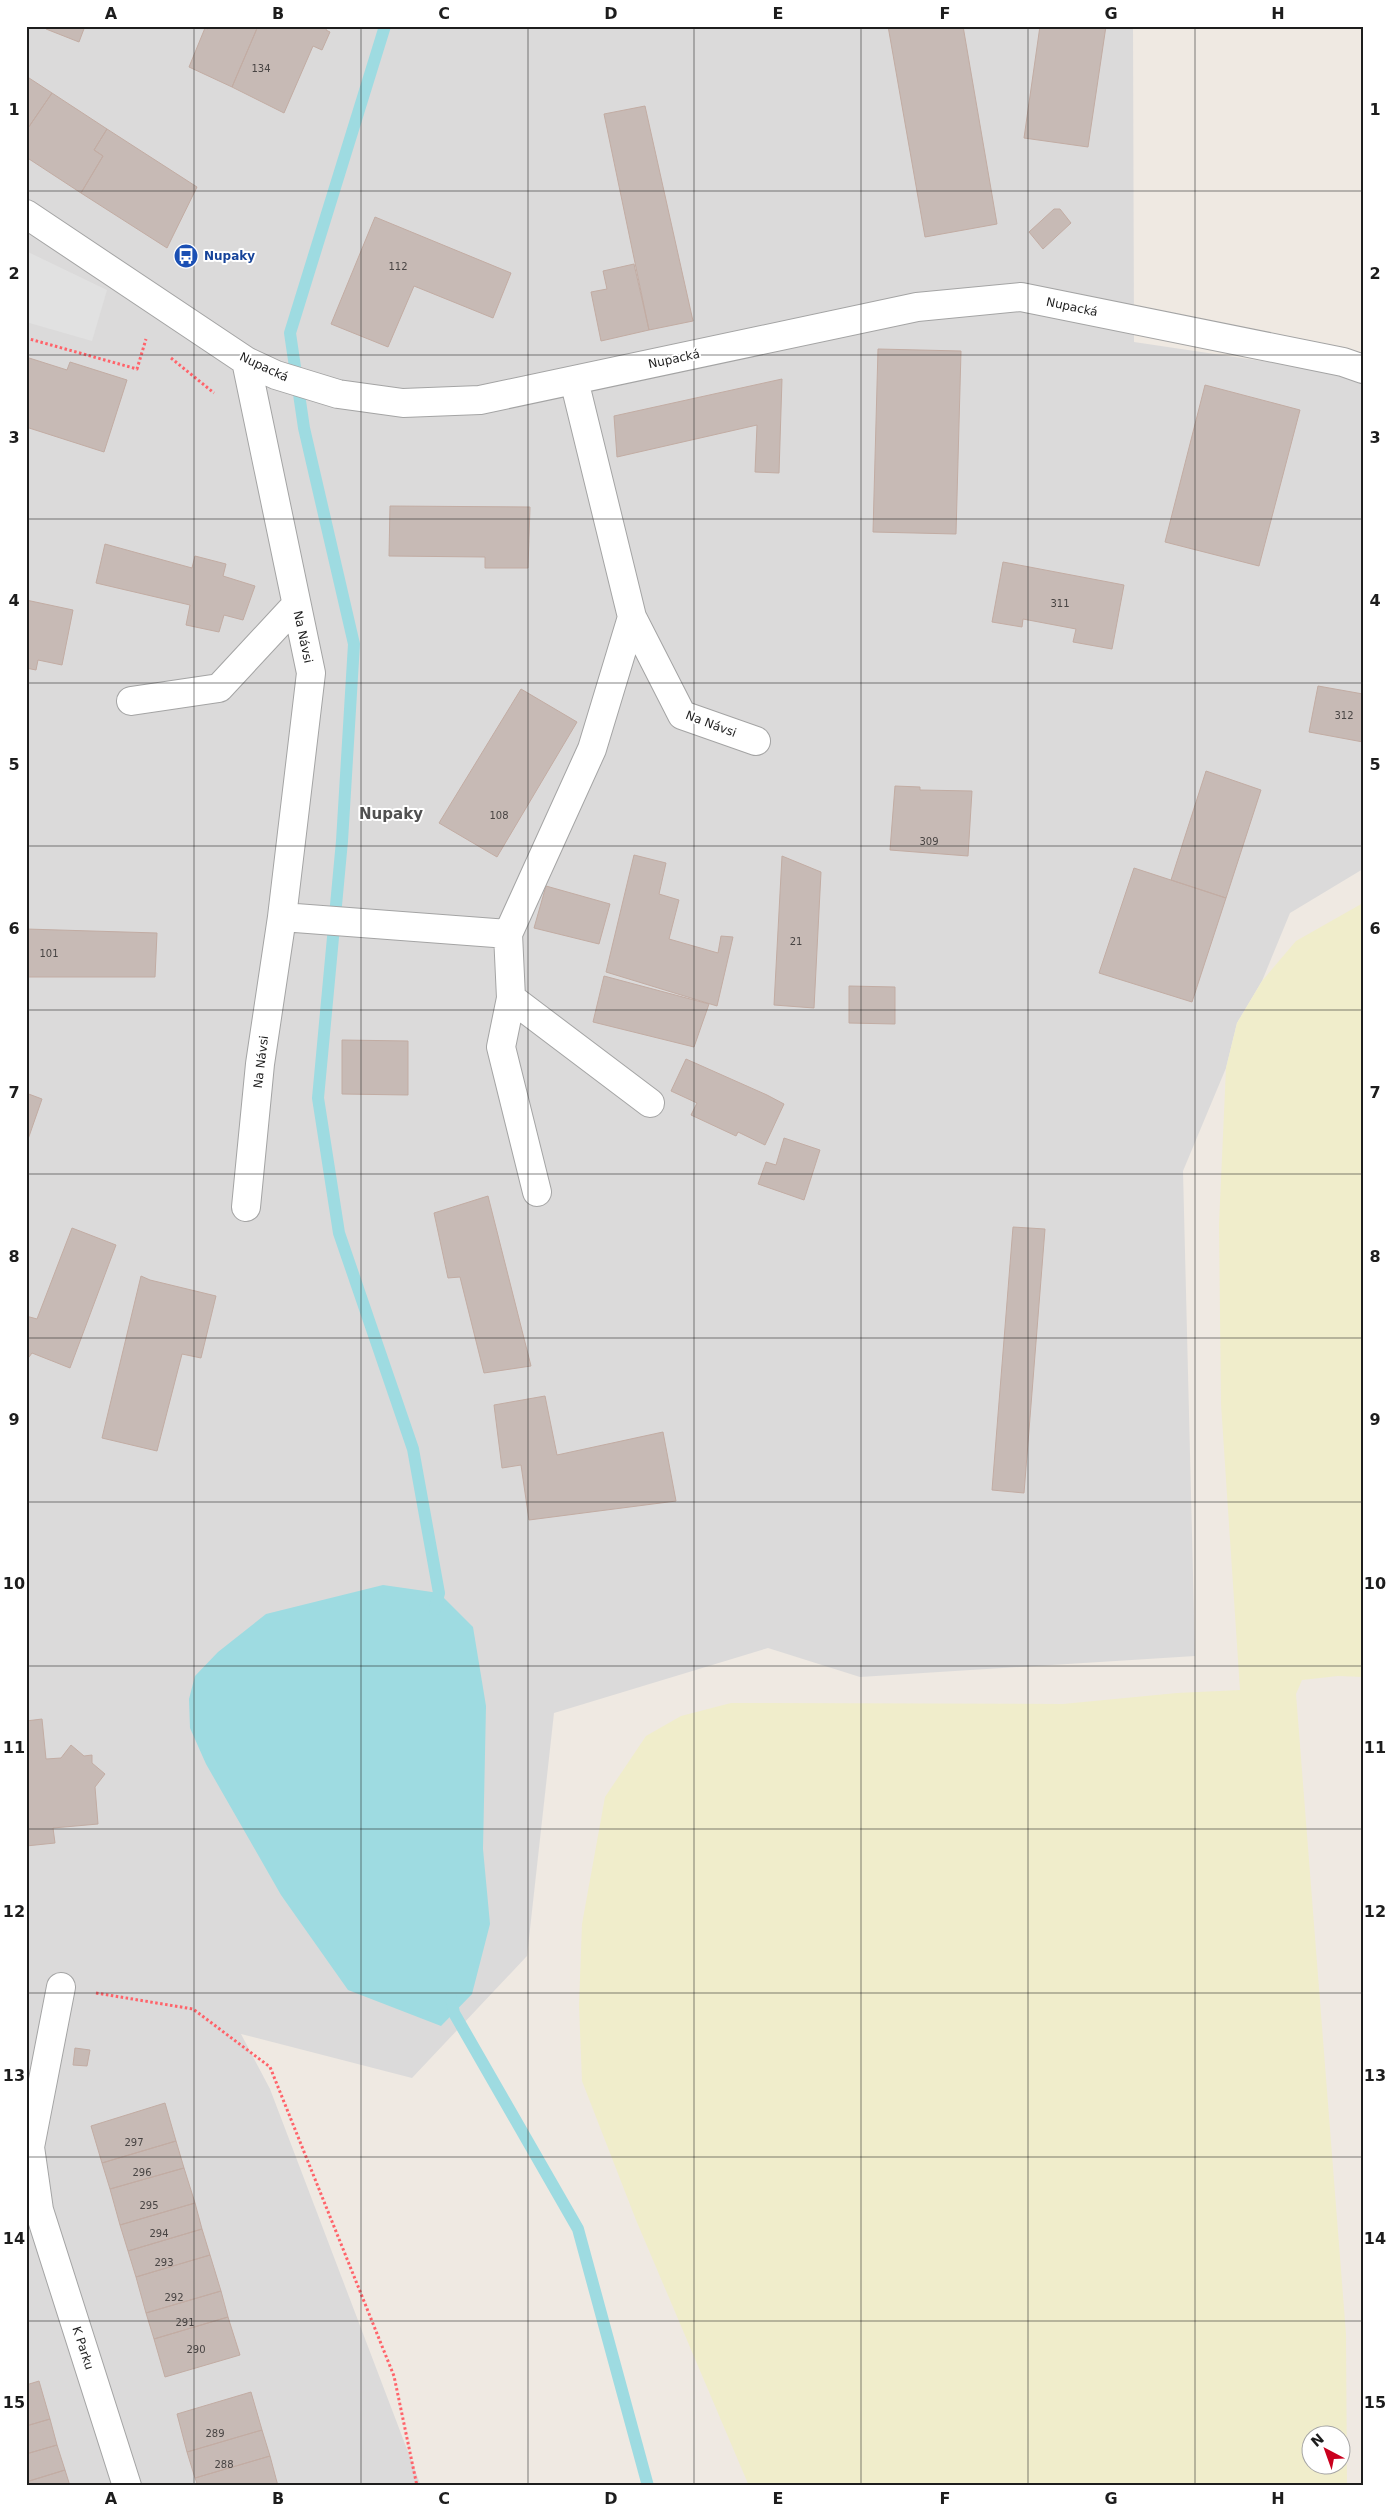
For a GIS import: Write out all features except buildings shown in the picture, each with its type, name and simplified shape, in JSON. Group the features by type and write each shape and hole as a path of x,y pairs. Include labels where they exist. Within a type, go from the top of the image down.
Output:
{"street":[{"name":"Nupacká","path":"26,214 246,361 276,375 338,394 404,403 480,400 917,307 1021,296 1343,362 1363,369"},
{"name":"Na Návsi","path":"246,361 311,673 294,918 260,1064 246,1207"},
{"name":"Na Návsi","path":"574,380 632,617 682,715 756,740"},
{"path":"131,701 219,688 296,604"},
{"path":"537,1192 501,1047 511,998 508,934 592,749 632,617"},
{"path":"294,918 508,934"},
{"path":"511,998 650,1103"},
{"name":"K Parku","path":"61,1988 30,2148 33,2216 127,2486"}],"path":[{"path":"26,338 137,369 146,337 153,343"},
{"path":"167,355 209,391 253,408 256,411"},
{"path":"61,1988 193,2009 270,2067 394,2376 417,2486"}],"shaded area":[{"path":"26,26 1133,26 1134,342 1363,376 1363,869 1290,913 1262,981 1237,1023 1226,1068 1183,1171 1195,1656 860,1677 768,1648 554,1713 527,1956 412,2078 241,2034 270,2089 421,2486 26,2486"},
{"path":"26,251 107,290 92,341 26,322"},
{"path":"1363,903 1363,1677 1338,1676 1302,1680 1296,1694 1346,2334 1347,2424 1302,2424 1302,2474 1347,2474 1347,2486 749,2486 636,2220 582,2081 579,2005 582,1924 605,1797 646,1736 681,1716 731,1703 1063,1704 1177,1693 1240,1690 1221,1404 1219,1224 1226,1068 1237,1023 1262,981 1296,941"}],"water":[{"path":"383,1585 439,1593 473,1627 486,1706 483,1849 490,1924 472,1994 441,2026 348,1990 281,1895 206,1764 190,1728 189,1699 195,1676 218,1652 266,1614"}],"waterway":[{"path":"385,26 290,333 304,428 354,644 342,841 318,1098 339,1233 413,1449 439,1593 435,1609"},
{"path":"451,1998 454,2013 578,2229 648,2486"}],"place":[{"name":"Nupaky","path":"186,256"}],"district":[{"name":"Nupaky","path":"391,814"}]}
